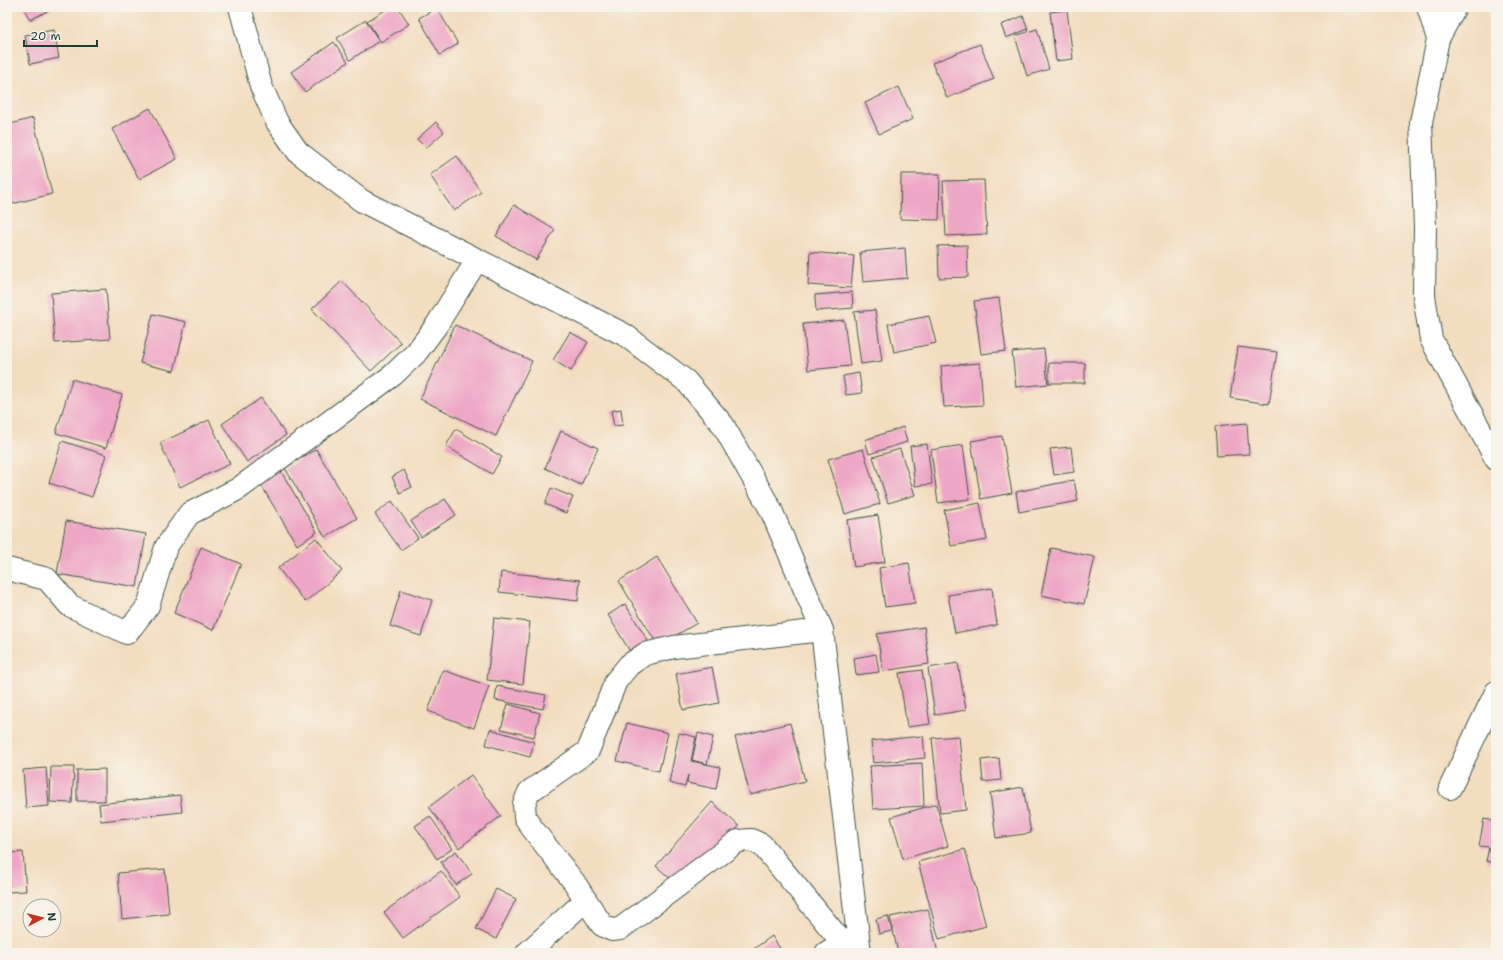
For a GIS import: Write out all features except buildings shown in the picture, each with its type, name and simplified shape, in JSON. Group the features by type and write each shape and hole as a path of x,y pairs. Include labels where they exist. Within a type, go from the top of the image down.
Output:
{"street":[{"path":"240,7 261,86 277,122 298,152 362,201 625,335 686,381 723,425 771,510 822,630 845,950"},
{"path":"1428,7 1438,39"},
{"path":"1455,7 1438,39 1421,122 1425,227 1424,296 1432,339 1496,459"},
{"path":"7,569 47,579 69,605 127,633 148,606 166,547 189,514 238,488 393,375 416,353 436,326 476,260"},
{"path":"822,630 674,647 645,654 628,665 616,681 588,751 529,792 524,804 525,817 532,828 574,882 602,925 612,930 620,929 738,841 750,840 762,845 845,950"},
{"path":"1450,788 1496,692"},
{"path":"527,953 586,900"}]}
